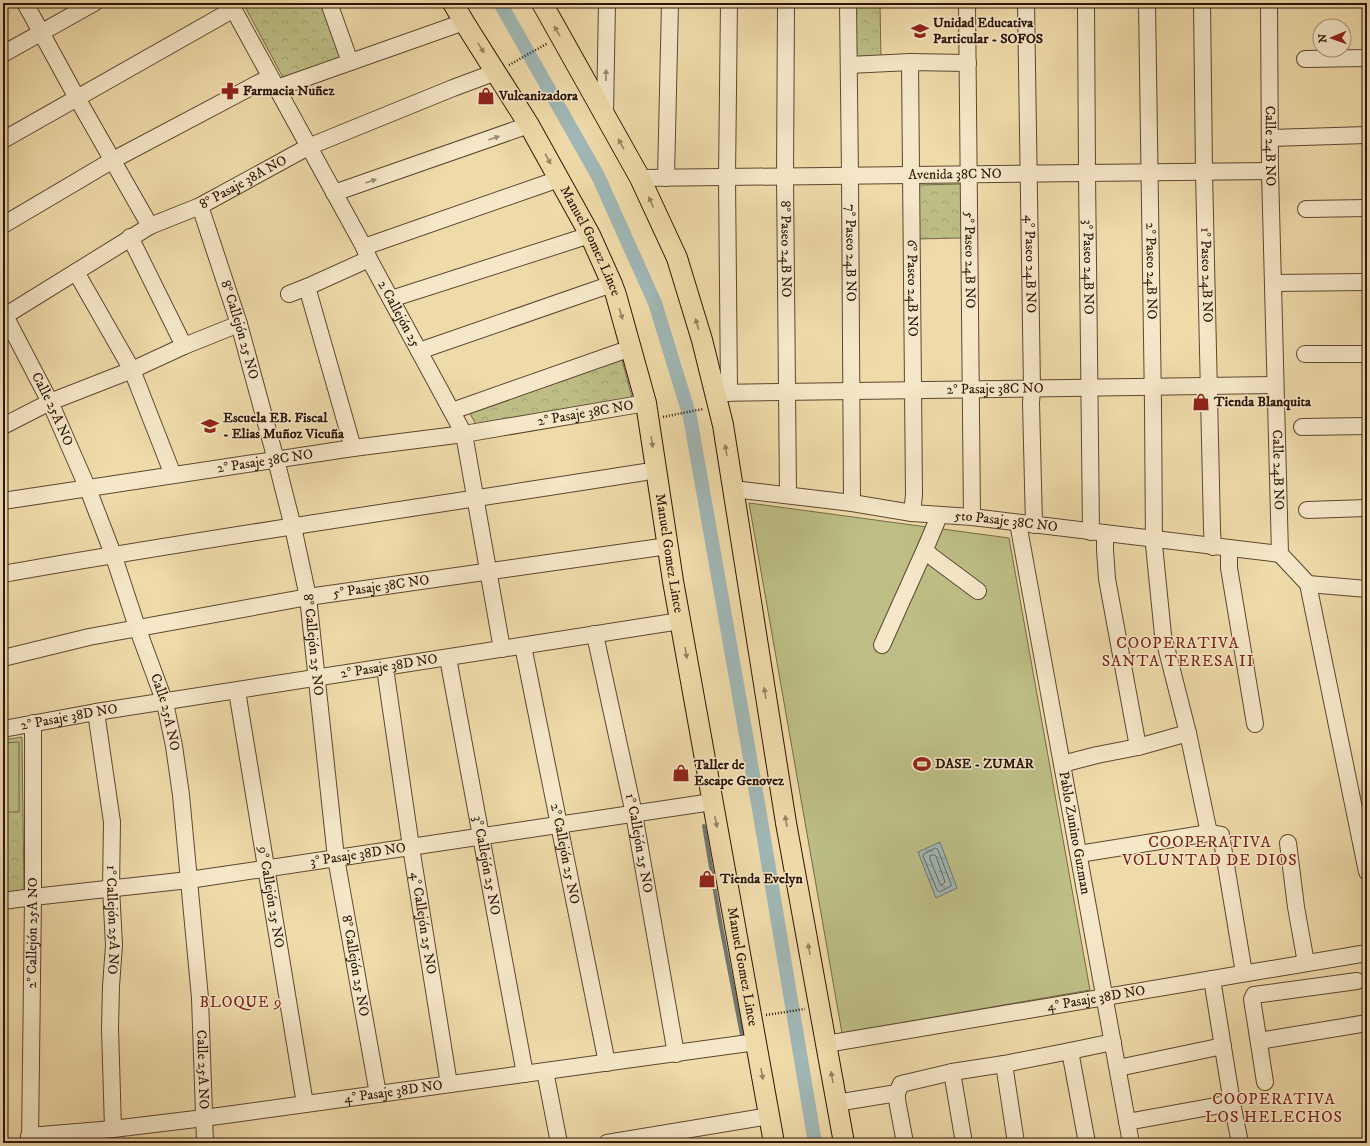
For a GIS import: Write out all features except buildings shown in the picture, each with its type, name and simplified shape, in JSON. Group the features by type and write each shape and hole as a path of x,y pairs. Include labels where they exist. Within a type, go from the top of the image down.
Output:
{"main road":[{"name":"Manuel Gomez Lince","path":"453,3 464,22 503,68 529,125 590,235 612,284 631,348 646,403 680,621 774,1143"},
{"path":"542,3 640,178 677,258 702,340 722,426 786,823 844,1143"}],"street":[{"path":"25,3 150,226"},
{"path":"3,54 94,3"},
{"path":"605,114 607,3"},
{"path":"666,178 670,3"},
{"path":"716,398 726,177 729,3"},
{"name":"8° Paseo 24B NO","path":"786,3 785,176 788,495"},
{"name":"7° Paseo 24B NO","path":"848,3 852,503"},
{"name":"5° Paseo 24B NO","path":"967,3 972,518"},
{"name":"4° Paseo 24B NO","path":"1026,3 1032,389 1026,524"},
{"name":"3° Paseo 24B NO","path":"1086,3 1089,388 1098,533 1104,550 1107,579 1138,747"},
{"name":"2° Paseo 24B NO","path":"1147,3 1154,539 1163,635 1188,732 1209,833"},
{"name":"1° Paseo 24B NO","path":"1202,3 1204,172 1212,530 1221,547 1229,568 1255,724"},
{"name":"Calle 24B NO","path":"1269,3 1270,171 1280,554"},
{"path":"331,4 350,62"},
{"path":"3,140 232,6"},
{"name":"2 Callejón 25","path":"232,6 464,434 502,649"},
{"path":"3,225 113,160 273,82 350,62 464,22"},
{"path":"1305,59 1367,58"},
{"path":"849,65 910,62 968,63"},
{"name":"6° Paseo 24B NO","path":"910,62 914,495 912,513"},
{"name":"8° Pasaje 38A NO","path":"4,315 76,272 130,237 150,226 200,206 308,147 503,68"},
{"path":"334,194 529,125"},
{"path":"1270,138 1367,135"},
{"name":"Avenida 38C NO","path":"640,178 1270,171"},
{"path":"289,294 307,287 367,253 560,179"},
{"name":"8° Callejón 25 NO","path":"200,206 239,324 293,527 308,597 336,858 378,1094"},
{"path":"1306,209 1367,208"},
{"path":"391,299 590,235"},
{"path":"130,237 184,346"},
{"path":"76,272 132,370 173,475"},
{"path":"1273,284 1367,282"},
{"path":"419,351 612,284"},
{"path":"307,287 353,448"},
{"name":"Calle 25A NO","path":"4,315 50,402 88,489 113,554 137,628 165,703 174,746 200,998 205,1143"},
{"path":"3,426 50,402 132,370 184,346 239,324"},
{"path":"452,411 631,348"},
{"path":"1304,354 1367,354"},
{"name":"2° Pasaje 38C NO","path":"716,398 787,392 1275,385"},
{"name":"2° Pasaje 38C NO","path":"3,501 353,448 464,434 646,403"},
{"path":"1302,427 1367,426"},
{"path":"3,574 113,554 645,472"},
{"name":"5to Pasaje 38C NO","path":"733,489 852,503 912,513 1026,524 1280,554"},
{"path":"1307,510 1367,508"},
{"path":"882,645 939,516"},
{"name":"Pablo Zunino Guzman","path":"1026,524 1062,764 1131,1143"},
{"name":"5° Pasaje 38C NO","path":"3,658 89,637 308,597 668,546"},
{"path":"926,547 926,551 931,556 978,591"},
{"path":"1280,554 1308,584 1367,872"},
{"path":"1308,584 1367,589"},
{"name":"2° Pasaje 38D NO","path":"3,729 96,712 165,703 680,621"},
{"name":"1° Callejón 25 NO","path":"594,634 634,814 676,1054"},
{"name":"2° Callejón 25 NO","path":"522,646 607,1063"},
{"name":"3° Callejón 25 NO","path":"448,658 525,1074"},
{"name":"4° Callejón 25 NO","path":"386,668 411,847 449,1084"},
{"name":"9° Callejón 25 NO","path":"237,691 305,1104"},
{"name":"1° Callejón 25A NO","path":"96,712 112,822 114,945 110,1028 113,1129"},
{"name":"2° Callejón 25A NO","path":"30,1140 33,897 33,724"},
{"path":"1062,764 1138,747 1188,732"},
{"name":"3° Pasaje 38D NO","path":"3,901 189,880 712,802"},
{"path":"1079,854 1209,833 1221,835 1244,973"},
{"path":"1288,843 1296,907 1306,963"},
{"name":"4° Pasaje 38D NO","path":"826,1044 1367,953"},
{"path":"1212,978 1240,1143"},
{"path":"1265,1082 1252,999 1254,995 1357,981"},
{"path":"1259,1042 1367,1023"},
{"name":"4° Pasaje 38D NO","path":"30,1140 204,1118 756,1042"},
{"path":"905,1143 897,1093 901,1084 952,1072 1004,1064 1113,1042"},
{"path":"1118,1068 1223,1046"},
{"path":"1070,1051 1087,1143"},
{"path":"1004,1064 1016,1143"},
{"path":"546,1071 559,1143"},
{"path":"952,1072 964,1143"},
{"path":"836,1103 897,1093"},
{"path":"1127,1122 1232,1103"},
{"path":"607,1143 642,1140 769,1116"}],"path":[{"path":"503,68 545,45"},
{"path":"662,418 716,398"},
{"path":"766,1015 806,1009"}],"green space":[{"path":"243,3 323,3 344,61 286,83"},
{"path":"852,3 880,3 881,60 853,60"},
{"path":"961,184 962,238 916,239 915,185"},
{"path":"621,356 633,401 478,428 468,410"},
{"name":"DASE - ZUMAR","path":"749,503 1009,538 1090,990 842,1033"},
{"path":"22,737 24,893 3,896 3,740"},
{"path":"19,742 19,812 3,812 3,743"}],"water":[{"path":"940,842 957,888 936,898 918,852"}],"waterway":[{"path":"500,3 598,176 655,303 690,417 759,809 815,1143"},
{"path":"704,826 720,921 742,1035"}],"place":[{"name":"Unidad Educativa Particular - SOFOS","path":"920,31"},
{"name":"Farmacia Nuñez","path":"230,91"},
{"name":"Vulcanizadora","path":"486,96"},
{"name":"Tienda Blanquita","path":"1201,402"},
{"name":"Escuela EB. Fiscal - Elias Muñoz Vicuña","path":"210,426"},
{"name":"DASE - ZUMAR","path":"922,764"},
{"name":"Taller de Escape Genovez","path":"681,773"},
{"name":"Tienda Evelyn","path":"707,879"}],"district":[{"name":"COOPERATIVA SANTA TERESA II","path":"1178,652"},
{"name":"COOPERATIVA VOLUNTAD DE DIOS","path":"1210,851"},
{"name":"BLOQUE 9","path":"241,1002"},
{"name":"COOPERATIVA LOS HELECHOS","path":"1274,1108"}]}
